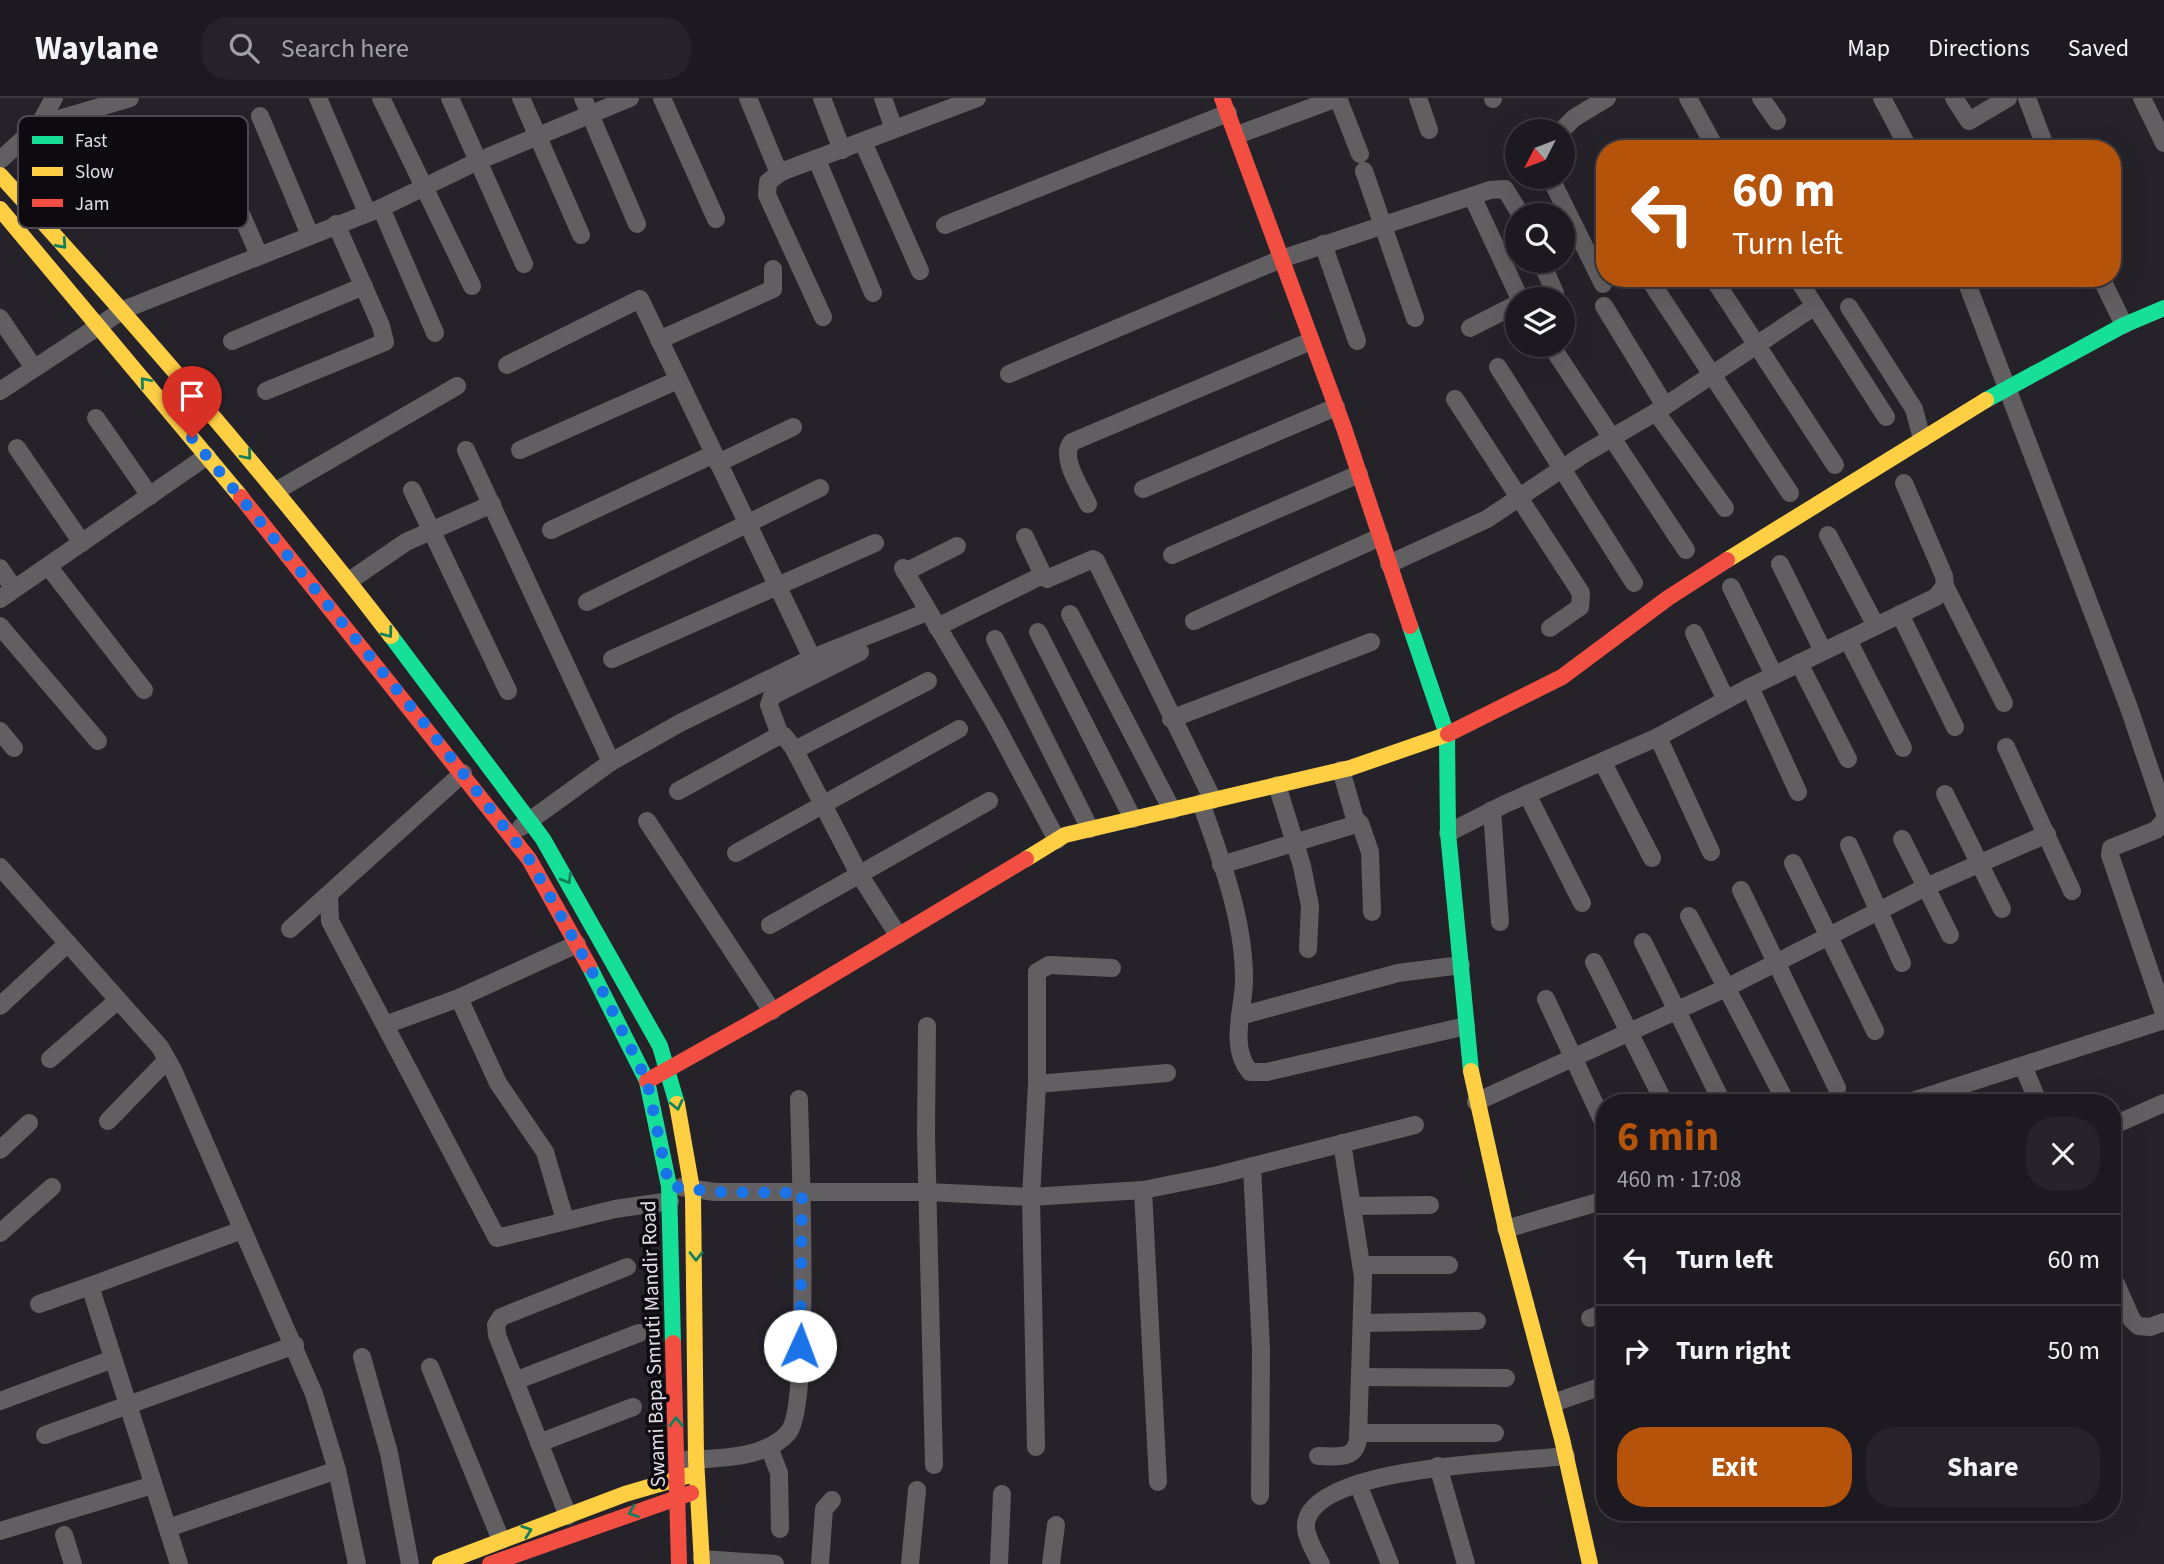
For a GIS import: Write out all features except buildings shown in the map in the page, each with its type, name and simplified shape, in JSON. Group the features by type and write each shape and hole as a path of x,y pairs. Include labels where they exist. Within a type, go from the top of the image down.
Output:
{"street":[{"path":"44,116 54,98"},
{"path":"69,116 130,98"},
{"path":"318,98 435,333"},
{"path":"381,98 472,286"},
{"path":"450,98 524,264"},
{"path":"521,98 581,235"},
{"path":"0,391 122,310 425,188 538,137 587,106 630,98"},
{"path":"662,98 716,219"},
{"path":"748,98 776,166 781,172"},
{"path":"822,98 842,150"},
{"path":"883,98 894,129"},
{"path":"824,317 767,195 765,187 768,182 781,172 863,142 945,104 977,98"},
{"path":"1237,135 1337,98 1362,162 1415,318"},
{"path":"1418,98 1429,130"},
{"path":"1573,119 1607,98"},
{"path":"1688,98 1711,140"},
{"path":"1761,98 1777,121"},
{"path":"1882,98 1904,140"},
{"path":"1954,98 1969,121 2008,98"},
{"path":"2027,98 2043,140"},
{"path":"2142,98 2164,142"},
{"path":"945,225 1225,105 1336,407 1447,735 1448,833 1476,1102 1506,1229 1553,1403 1590,1564"},
{"path":"587,106 637,224"},
{"path":"260,116 310,235"},
{"path":"863,142 920,271"},
{"path":"0,160 18,144"},
{"path":"817,160 873,293"},
{"path":"0,175 18,195"},
{"path":"1009,374 1281,259 1382,224 1472,196 1505,189 1514,203"},
{"path":"1556,189 1596,270"},
{"path":"1472,196 1511,287"},
{"name":"Swami Bapa Smruti Mandir Road","path":"0,209 207,456 463,773 529,859 577,944 647,1081 669,1193 679,1564"},
{"path":"266,391 385,342 386,337 336,224"},
{"path":"48,228 122,310 349,581 530,822 595,926 660,1046 676,1097 692,1188 695,1233 697,1466 702,1561 775,1564"},
{"path":"247,228 259,255"},
{"path":"1323,244 1357,341"},
{"path":"659,340 773,289 773,269"},
{"path":"232,341 364,286"},
{"path":"1654,287 1790,493"},
{"path":"1719,287 1835,465"},
{"path":"1803,287 1886,417"},
{"path":"1968,287 2104,640 2164,811"},
{"path":"2105,287 2124,325"},
{"path":"507,365 640,299 813,659"},
{"path":"1604,306 1661,409 1725,508"},
{"path":"1389,564 1487,519 1563,468 1661,409 1815,306"},
{"path":"1849,307 1914,409 1922,439"},
{"path":"647,1081 772,1011 1057,840 1090,829 1341,770 1447,735 1562,677 1668,598 2005,387 2124,325 2164,308"},
{"path":"1470,328 1505,309"},
{"path":"0,318 34,368"},
{"path":"1088,504 1067,453 1072,442 1311,341"},
{"path":"1559,357 1686,550"},
{"path":"1498,367 1634,583"},
{"path":"520,450 678,380"},
{"path":"276,491 457,386"},
{"path":"1455,400 1521,496 1583,598 1580,607 1550,628"},
{"path":"1143,489 1336,407"},
{"path":"96,418 150,496"},
{"path":"551,530 793,427"},
{"path":"17,449 82,542"},
{"path":"466,450 611,762"},
{"path":"0,568 7,594 207,456"},
{"path":"1172,555 1359,474"},
{"path":"1904,483 1944,576 1945,586 2004,703"},
{"path":"587,602 820,488"},
{"path":"412,490 508,691"},
{"path":"349,581 406,542 492,504"},
{"path":"1828,535 1876,626"},
{"path":"1025,537 1046,579 1093,559 1099,564 1207,802 1238,927 1244,981 1240,1052 1245,1066 1255,1073 1466,1026"},
{"path":"1194,621 1380,537"},
{"path":"612,659 876,543"},
{"path":"957,546 904,570 994,722 1057,840"},
{"path":"1780,564 1823,651"},
{"path":"48,566 144,690"},
{"path":"510,834 611,762 680,723 813,659 932,619 1043,575"},
{"path":"1731,586 1774,675"},
{"path":"1448,833 1492,810 1658,737 1750,687 1936,597 1945,586"},
{"path":"1070,614 1172,810"},
{"path":"1900,614 1955,727"},
{"path":"0,626 98,741"},
{"path":"1038,632 1133,819"},
{"path":"1694,633 1726,700"},
{"path":"995,639 1090,829"},
{"path":"1847,640 1903,748"},
{"path":"1171,719 1371,642"},
{"path":"860,652 772,696 769,705 780,735 794,750 859,874 898,935"},
{"path":"1799,663 1848,759"},
{"path":"794,750 928,681"},
{"path":"1750,687 1798,792"},
{"path":"736,853 959,729"},
{"path":"0,731 14,748"},
{"path":"678,791 780,735"},
{"path":"1658,737 1711,852"},
{"path":"2006,747 2071,891"},
{"path":"1603,763 1652,858"},
{"path":"1341,770 1356,822 1363,827 1370,852 1372,912"},
{"path":"290,929 463,773"},
{"path":"1277,785 1310,906 1308,949"},
{"path":"1527,794 1582,903"},
{"path":"1945,794 2002,909"},
{"path":"770,925 989,801"},
{"path":"1492,810 1500,922"},
{"path":"646,821 772,1011"},
{"path":"2164,821 2156,830 2111,848 2110,855 2164,1013"},
{"path":"1221,865 1356,822"},
{"path":"1476,1102 1726,988 1926,887 2047,834"},
{"path":"1902,839 1950,935"},
{"path":"1849,845 1902,963"},
{"path":"1793,863 1875,1031"},
{"path":"3,876 68,943 160,1047 167,1060 295,1345 314,1394 337,1469 356,1564"},
{"path":"1741,890 1779,962 1838,1088"},
{"path":"329,895 330,921 498,1238 692,1188 715,1192 928,1192 1031,1197 1143,1190 1415,1125"},
{"path":"1689,916 1782,1094"},
{"path":"1643,942 1718,1094"},
{"path":"0,1006 68,943"},
{"path":"386,1026 459,998 577,944"},
{"path":"1594,962 1660,1094"},
{"path":"1036,1447 1031,1197 1037,1084 1037,972 1049,965 1112,968"},
{"path":"1240,1016 1398,973 1461,965"},
{"path":"459,998 498,1083 545,1152 565,1220"},
{"path":"1546,999 1596,1108"},
{"path":"50,1059 118,1000"},
{"path":"1936,1094 2024,1068 2164,1020"},
{"path":"927,1026 934,1465"},
{"path":"108,1121 167,1060"},
{"path":"2024,1068 2035,1094"},
{"path":"1037,1084 1167,1073"},
{"path":"440,1564 677,1479 697,1466 769,1447 790,1432 799,1396 802,1193 799,1098"},
{"path":"2121,1122 2164,1103"},
{"path":"0,1150 29,1123"},
{"path":"1318,1456 1348,1456 1357,1447 1362,1323 1361,1265 1342,1143"},
{"path":"1252,1166 1261,1349 1260,1496"},
{"path":"0,1233 52,1187"},
{"path":"1143,1190 1158,1482"},
{"path":"1506,1229 1596,1203"},
{"path":"1352,1206 1430,1205"},
{"path":"39,1304 242,1230"},
{"path":"1361,1265 1449,1265"},
{"path":"568,1516 497,1335 496,1325 501,1317 627,1267"},
{"path":"90,1286 179,1564"},
{"path":"2121,1295 2132,1320 2138,1326 2150,1327 2164,1322"},
{"path":"1362,1323 1477,1321"},
{"path":"515,1381 639,1333"},
{"path":"45,1434 295,1345"},
{"path":"362,1356 389,1453 410,1564"},
{"path":"0,1401 113,1359"},
{"path":"430,1367 501,1540"},
{"path":"1360,1377 1506,1378"},
{"path":"1553,1403 1596,1388"},
{"path":"539,1443 633,1407"},
{"path":"1358,1433 1495,1433"},
{"path":"769,1447 779,1473 780,1529"},
{"path":"1321,1564 1307,1532 1306,1520 1313,1508 1329,1497 1358,1484 1438,1466 1566,1456"},
{"path":"677,1461 697,1466"},
{"path":"1438,1466 1466,1564"},
{"path":"168,1528 337,1469"},
{"path":"1358,1484 1390,1564"},
{"path":"0,1531 153,1485"},
{"path":"910,1564 917,1490"},
{"path":"490,1564 518,1559 698,1491"},
{"path":"999,1564 1002,1494"},
{"path":"820,1564 824,1509 832,1500"},
{"path":"1051,1564 1056,1525"},
{"path":"64,1535 73,1564"}],"traffic: fast":[{"path":"1986,400 2124,325 2164,308"},
{"path":"1410,626 1447,735 1448,833 1471,1071"},
{"path":"391,636 543,839 660,1046 677,1104"},
{"path":"589,966 647,1081 669,1186 673,1343"}],"traffic: slow":[{"path":"0,175 18,195"},
{"path":"0,209 241,497"},
{"path":"48,228 200,401 297,517 391,636"},
{"path":"1727,560 1986,400"},
{"path":"1026,859 1065,835 1350,768 1448,734"},
{"path":"1471,1071 1506,1229 1562,1439 1590,1564"},
{"path":"677,1104 693,1195 696,1459 702,1564"},
{"path":"440,1564 625,1494 690,1475"}],"traffic: jam":[{"path":"1222,98 1344,428 1410,626"},
{"path":"241,497 529,859 589,966"},
{"path":"1448,734 1562,677 1668,598 1727,560"},
{"path":"647,1081 772,1011 1026,859"},
{"path":"673,1343 679,1564"},
{"path":"490,1564 691,1493"}],"route":[{"path":"192,438 428,728 529,859 601,988 647,1081 669,1186 715,1192 802,1193 800,1346"}]}
